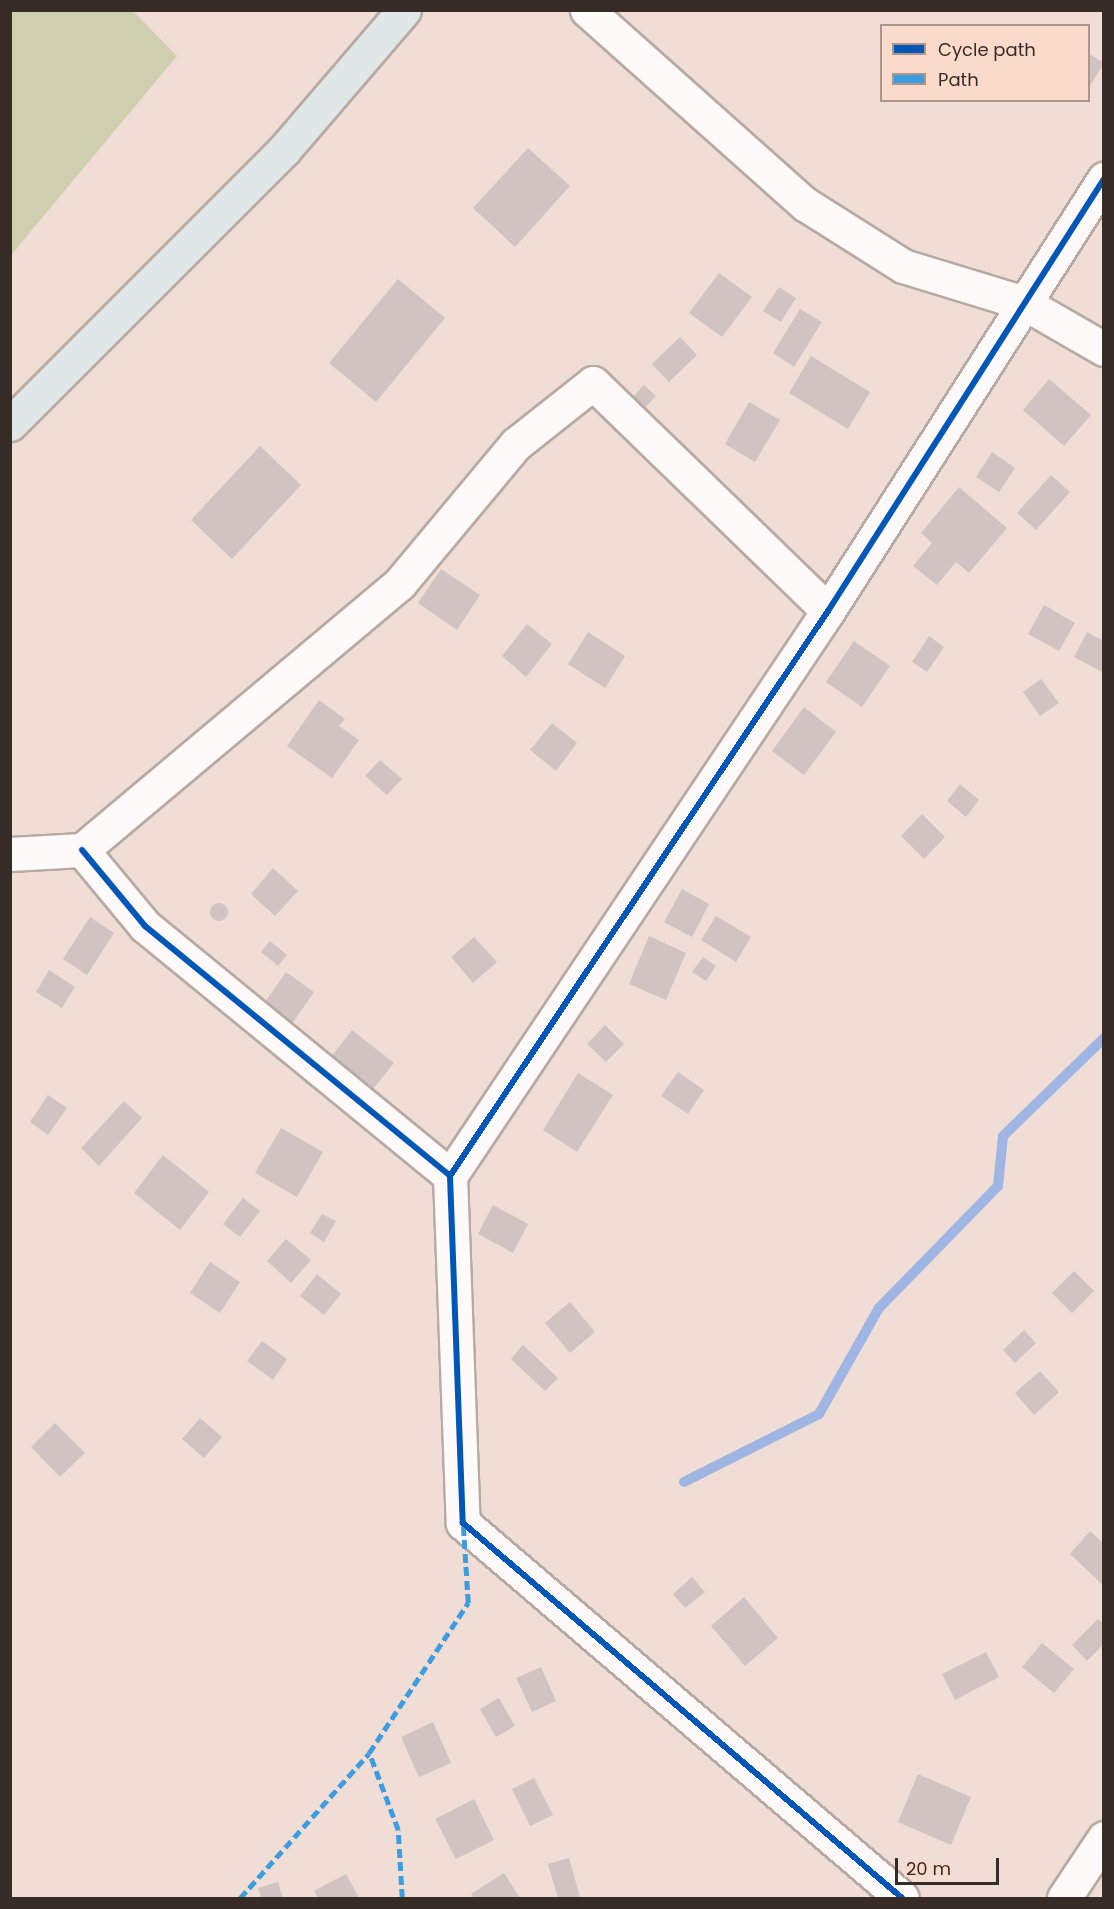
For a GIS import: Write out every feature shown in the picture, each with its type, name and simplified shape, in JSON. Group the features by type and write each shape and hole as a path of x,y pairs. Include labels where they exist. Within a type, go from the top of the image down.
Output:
{"main road":[{"path":"10,424 284,150 404,10"}],"street":[{"path":"587,10 805,204 903,266 1024,303 1104,349"},
{"path":"903,1899 463,1523 450,1176 828,611 1104,179"},
{"path":"10,854 82,850 400,584 516,444 592,383 828,611"},
{"path":"82,850 145,926 450,1176"},
{"path":"1064,1899 1104,1838"}],"green space":[{"path":"11,10 133,11 177,56 11,255"}],"building":[{"path":"1090,54 1104,63 1090,86"},
{"path":"528,148 570,186 515,247 473,208"},
{"path":"719,273 752,297 722,337 689,313"},
{"path":"398,279 445,318 376,402 329,363"},
{"path":"779,287 796,298 781,322 763,311"},
{"path":"800,309 822,322 794,367 773,353"},
{"path":"680,337 697,355 669,382 652,364"},
{"path":"811,356 870,392 848,429 789,393"},
{"path":"1049,379 1091,415 1064,446 1023,410"},
{"path":"644,385 656,396 640,413 628,402"},
{"path":"749,402 780,420 755,462 725,444"},
{"path":"260,446 301,485 232,559 191,520"},
{"path":"992,452 1015,468 999,492 976,477"},
{"path":"1051,475 1070,492 1036,530 1017,513"},
{"path":"959,487 1007,528 969,573 956,562 937,585 913,566 932,543 921,533"},
{"path":"441,569 480,595 457,630 418,603"},
{"path":"1044,605 1075,623 1059,651 1028,634"},
{"path":"527,624 552,644 526,677 502,656"},
{"path":"588,632 625,656 605,688 568,664"},
{"path":"1087,632 1104,641 1104,673 1074,657"},
{"path":"929,636 944,647 927,672 912,662"},
{"path":"854,641 890,666 862,707 826,682"},
{"path":"1041,679 1059,703 1040,716 1023,692"},
{"path":"319,700 345,719 339,726 359,740 332,778 287,746"},
{"path":"804,707 836,732 804,775 772,751"},
{"path":"552,723 577,743 556,771 530,750"},
{"path":"380,760 402,779 387,795 365,776"},
{"path":"960,784 979,800 966,817 947,801"},
{"path":"922,814 945,837 924,859 901,836"},
{"path":"273,868 298,891 275,916 251,894"},
{"path":"682,889 709,904 692,937 664,922"},
{"path":"219,903 225,906 228,912 225,918 219,921 213,918 210,912 213,906"},
{"path":"716,916 751,937 736,962 701,940"},
{"path":"90,917 114,933 87,975 63,959"},
{"path":"649,936 686,953 666,1000 629,984"},
{"path":"474,937 497,962 473,983 451,957"},
{"path":"270,941 287,955 278,966 261,952"},
{"path":"703,957 716,966 706,981 692,972"},
{"path":"49,970 75,987 62,1008 36,992"},
{"path":"286,972 314,992 289,1028 261,1008"},
{"path":"605,1025 624,1044 606,1062 587,1044"},
{"path":"352,1030 394,1063 369,1094 328,1061"},
{"path":"678,1072 704,1090 688,1114 661,1096"},
{"path":"578,1073 613,1095 577,1152 543,1130"},
{"path":"48,1095 67,1108 48,1135 30,1122"},
{"path":"124,1101 142,1118 99,1166 81,1148"},
{"path":"281,1128 323,1152 297,1197 255,1173"},
{"path":"163,1155 209,1192 180,1230 134,1193"},
{"path":"243,1198 260,1211 240,1237 223,1224"},
{"path":"493,1205 528,1224 513,1253 478,1234"},
{"path":"322,1214 336,1221 324,1242 310,1233"},
{"path":"286,1239 311,1260 291,1283 267,1261"},
{"path":"210,1262 240,1282 220,1313 190,1293"},
{"path":"1074,1271 1094,1291 1072,1313 1052,1293"},
{"path":"317,1274 341,1294 324,1315 300,1296"},
{"path":"570,1302 595,1332 570,1353 545,1323"},
{"path":"1024,1330 1036,1343 1015,1363 1003,1350"},
{"path":"262,1341 287,1359 273,1380 247,1361"},
{"path":"523,1345 558,1378 545,1391 511,1359"},
{"path":"1040,1371 1059,1392 1034,1415 1015,1393"},
{"path":"200,1418 222,1437 204,1458 182,1439"},
{"path":"55,1423 85,1453 60,1477 31,1447"},
{"path":"1090,1531 1104,1544 1104,1586 1070,1554"},
{"path":"692,1577 705,1592 685,1608 673,1594"},
{"path":"744,1597 778,1638 745,1666 711,1626"},
{"path":"1098,1619 1104,1625 1104,1644 1087,1661 1072,1645"},
{"path":"1042,1643 1074,1669 1054,1693 1022,1667"},
{"path":"986,1652 999,1677 955,1700 942,1674"},
{"path":"541,1667 556,1701 532,1712 516,1678"},
{"path":"499,1698 515,1726 496,1737 480,1709"},
{"path":"433,1722 451,1763 419,1777 401,1737"},
{"path":"918,1774 971,1797 951,1845 898,1822"},
{"path":"534,1778 553,1815 530,1826 512,1789"},
{"path":"474,1799 494,1840 456,1859 435,1819"},
{"path":"569,1858 580,1897 558,1898 548,1864"},
{"path":"504,1873 520,1898 474,1898 471,1894"},
{"path":"346,1874 359,1898 318,1898 314,1891"},
{"path":"278,1882 283,1898 261,1898 258,1888"}],"waterway":[{"path":"684,1482 819,1414 879,1308 998,1186 1003,1136 1104,1038"}],"marked path":[{"path":"402,1898 398,1830 369,1753 468,1603 463,1523"},
{"path":"240,1898 369,1753"}],"cycle path":[{"path":"450,1176 828,611 1104,179"},
{"path":"82,850 145,926 450,1176 463,1523 902,1898"}]}
